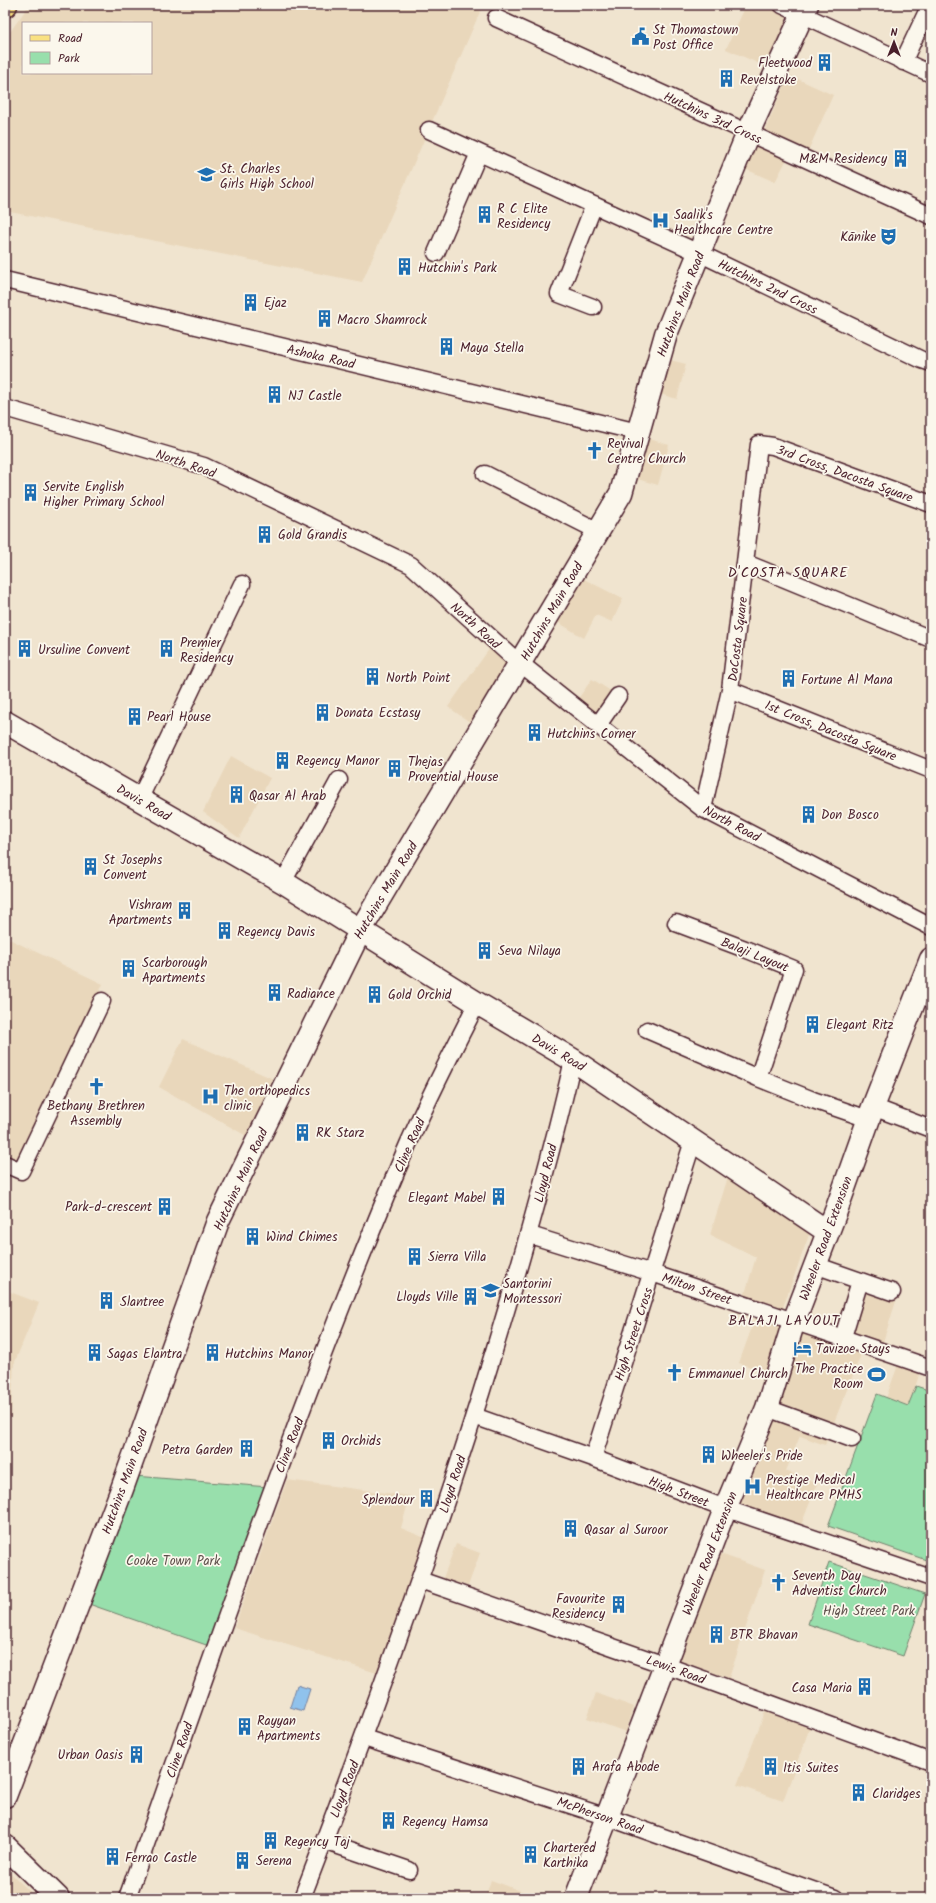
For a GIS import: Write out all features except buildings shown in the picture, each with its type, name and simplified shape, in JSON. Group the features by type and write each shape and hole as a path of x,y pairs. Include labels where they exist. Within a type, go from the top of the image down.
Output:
{"street":[{"path":"782,5 805,10 904,62 931,74"},
{"path":"904,62 930,5"},
{"name":"Hutchins Main Road","path":"5,1796 119,1496 218,1221 360,931 521,663 620,493 666,334 748,133 805,10"},
{"name":"Hutchins 3rd Cross","path":"496,18 931,216"},
{"name":"Hutchins 2nd Cross","path":"429,130 699,253 931,363"},
{"path":"436,253 479,153"},
{"path":"593,307 559,294 594,205"},
{"name":"Ashoka Road","path":"5,280 638,432"},
{"name":"North Road","path":"5,408 204,466 411,565 521,663 702,808 931,927"},
{"name":"3rd Cross, Dacosta Square","path":"759,444 773,446 931,504"},
{"name":"DaCosta Square","path":"702,808 730,690 759,444"},
{"path":"485,474 598,531"},
{"path":"746,563 931,639"},
{"path":"139,800 242,584"},
{"name":"1st Cross, Dacosta Square","path":"730,690 931,770"},
{"path":"598,725 618,696"},
{"name":"Davis Road","path":"5,722 283,882 476,1004 573,1060 828,1232"},
{"path":"283,882 339,780"},
{"name":"Balaji Layout","path":"676,923 746,948 794,969 758,1078"},
{"name":"Wheeler Road Extension","path":"576,1898 725,1509 766,1408 794,1321 871,1113 931,959"},
{"path":"5,1164 21,1171 102,1002"},
{"name":"Cline Road","path":"127,1898 266,1505 338,1316 404,1154 476,1004"},
{"path":"647,1030 813,1100 871,1113 931,1129"},
{"name":"Lloyd Road","path":"302,1898 364,1738 420,1580 474,1416 530,1234 573,1060"},
{"name":"High Street Cross","path":"593,1458 693,1141"},
{"name":"Milton Street","path":"530,1234 652,1273 931,1368"},
{"path":"815,1265 892,1292"},
{"path":"843,1337 860,1281"},
{"path":"766,1408 852,1439"},
{"name":"High Street","path":"474,1416 593,1458 725,1509 931,1578"},
{"name":"Lewis Road","path":"420,1580 665,1665 931,1762"},
{"name":"McPherson Road","path":"364,1738 607,1817 835,1898"},
{"path":"324,1840 409,1870"},
{"path":"5,1846 58,1898"}],"shaded area":[{"name":"St. Charles Girls High School","path":"29,5 483,5 362,282 5,211 5,39"},
{"path":"746,5 766,5 795,18 771,69 726,49"},
{"path":"789,75 833,95 808,151 764,132"},
{"path":"757,140 789,155 775,182 743,168"},
{"path":"662,358 686,364 677,399 653,392"},
{"path":"640,436 669,445 658,485 627,476"},
{"path":"576,575 623,599 612,622 596,615 584,638 551,618"},
{"path":"492,645 515,666 477,727 448,707"},
{"path":"592,679 617,695 598,722 575,703"},
{"name":"Qasar Al Arab","path":"231,756 270,778 239,838 203,812"},
{"path":"5,937 103,984 19,1164 5,1158"},
{"path":"183,1039 280,1082 252,1139 159,1087"},
{"path":"728,1177 810,1232 782,1310 744,1297 756,1257 710,1235"},
{"path":"865,1287 897,1298 883,1342 849,1333"},
{"path":"5,1290 39,1303 14,1364 11,1417 5,1415"},
{"path":"756,1316 783,1324 766,1372 739,1363"},
{"path":"801,1331 862,1352 825,1445 800,1436 786,1471 817,1484 800,1528 735,1506"},
{"path":"898,1365 920,1372 909,1406 886,1398"},
{"path":"287,1480 410,1496 401,1528 425,1538 383,1675 234,1628"},
{"path":"456,1544 480,1553 468,1586 443,1578"},
{"path":"715,1552 765,1570 729,1678 678,1660"},
{"path":"596,1693 634,1707 626,1732 587,1718"},
{"path":"765,1712 810,1727 783,1801 737,1785"},
{"path":"5,1868 37,1898 5,1898"},
{"path":"491,1880 540,1898 485,1898"}],"green space":[{"path":"916,1386 931,1391 931,1554 929,1561 828,1526 877,1394 908,1406"},
{"name":"Cooke Town Park","path":"135,1476 268,1487 212,1647 86,1603"},
{"name":"High Street Park","path":"829,1562 925,1594 903,1656 808,1624"}],"water":[{"path":"297,1685 310,1689 303,1711 290,1707"}],"place":[{"name":"St Thomastown Post Office","path":"640,36"},
{"name":"Fleetwood","path":"825,62"},
{"name":"Revelstoke","path":"727,79"},
{"name":"M&M Residency","path":"900,158"},
{"name":"St. Charles Girls High School","path":"207,175"},
{"name":"R C Elite Residency","path":"484,215"},
{"name":"Saalik's Healthcare Centre","path":"661,221"},
{"name":"Kānike","path":"889,236"},
{"name":"Hutchin's Park","path":"405,267"},
{"name":"Ejaz","path":"251,302"},
{"name":"Macro Shamrock","path":"324,319"},
{"name":"Maya Stella","path":"447,347"},
{"name":"NJ Castle","path":"275,395"},
{"name":"Revival Centre Church","path":"594,450"},
{"name":"Servite English Higher Primary School","path":"30,493"},
{"name":"Gold Grandis","path":"265,534"},
{"name":"Ursuline Convent","path":"25,649"},
{"name":"Premier Residency","path":"167,649"},
{"name":"North Point","path":"373,677"},
{"name":"Fortune Al Mana","path":"788,679"},
{"name":"Donata Ecstasy","path":"322,712"},
{"name":"Pearl House","path":"134,716"},
{"name":"Hutchins Corner","path":"534,733"},
{"name":"Regency Manor","path":"283,760"},
{"name":"Thejas Provential House","path":"395,768"},
{"name":"Qasar Al Arab","path":"236,795"},
{"name":"Don Bosco","path":"808,814"},
{"name":"St Josephs Convent","path":"90,866"},
{"name":"Vishram Apartments","path":"185,911"},
{"name":"Regency Davis","path":"224,931"},
{"name":"Seva Nilaya","path":"485,950"},
{"name":"Scarborough Apartments","path":"129,969"},
{"name":"Radiance","path":"274,993"},
{"name":"Gold Orchid","path":"375,994"},
{"name":"Elegant Ritz","path":"813,1024"},
{"name":"Bethany Brethren Assembly","path":"96,1086"},
{"name":"The orthopedics clinic","path":"211,1097"},
{"name":"RK Starz","path":"303,1132"},
{"name":"Elegant Mabel","path":"499,1197"},
{"name":"Park-d-crescent","path":"165,1206"},
{"name":"Wind Chimes","path":"253,1236"},
{"name":"Sierra Villa","path":"415,1256"},
{"name":"Santorini Montessori","path":"490,1290"},
{"name":"Lloyds Ville","path":"471,1296"},
{"name":"Slantree","path":"107,1301"},
{"name":"Tavizoe Stays","path":"803,1348"},
{"name":"Sagas Elantra","path":"94,1353"},
{"name":"Hutchins Manor","path":"212,1353"},
{"name":"Emmanuel Church","path":"675,1373"},
{"name":"The Practice Room","path":"876,1375"},
{"name":"Orchids","path":"328,1440"},
{"name":"Petra Garden","path":"246,1449"},
{"name":"Wheeler's Pride","path":"708,1455"},
{"name":"Prestige Medical Healthcare PMHS","path":"753,1486"},
{"name":"Splendour","path":"427,1499"},
{"name":"Qasar al Suroor","path":"571,1529"},
{"name":"Seventh Day Adventist Church","path":"779,1582"},
{"name":"Favourite Residency","path":"618,1605"},
{"name":"BTR Bhavan","path":"717,1634"},
{"name":"Casa Maria","path":"865,1687"},
{"name":"Rayyan Apartments","path":"244,1727"},
{"name":"Urban Oasis","path":"136,1754"},
{"name":"Arafa Abode","path":"579,1766"},
{"name":"Itis Suites","path":"770,1767"},
{"name":"Claridges","path":"859,1793"},
{"name":"Regency Hamsa","path":"389,1821"},
{"name":"Regency Taj","path":"271,1841"},
{"name":"Chartered Karthika","path":"530,1854"},
{"name":"Ferrao Castle","path":"112,1857"},
{"name":"Serena","path":"243,1860"}],"district":[{"name":"D'COSTA SQUARE","path":"788,572"},
{"name":"BALAJI LAYOUT","path":"784,1320"}]}
